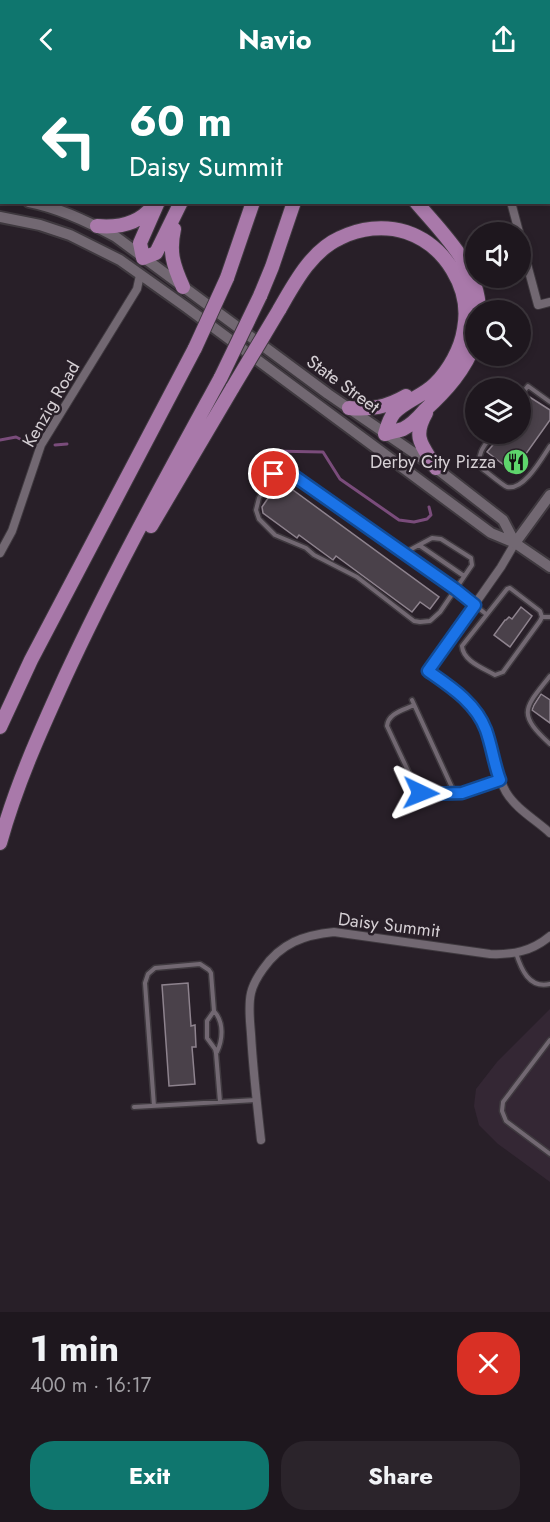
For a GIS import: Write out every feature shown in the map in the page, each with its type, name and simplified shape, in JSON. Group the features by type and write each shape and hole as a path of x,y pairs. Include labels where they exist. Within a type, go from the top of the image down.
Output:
{"highway":[{"path":"97,226 114,226 134,222 142,218 155,204"},
{"path":"156,204 140,243 143,258 156,253 178,208"},
{"path":"0,727 31,660 195,348 226,278 252,204"},
{"path":"0,843 26,765 81,641 221,377 260,296 293,204"},
{"path":"418,204 454,247 469,270 476,287 478,300"},
{"path":"178,208 171,254 183,287"},
{"path":"81,641 296,281 309,263 338,238 372,228 406,232 436,249 457,276 466,310 465,328 457,352 435,384 393,414 385,434"},
{"path":"385,434 411,424 453,382 465,365"},
{"path":"349,408 366,410 385,406 417,390 443,373"},
{"path":"436,468 424,452 420,429 424,416 441,395"}],"main road":[{"name":"State Street","path":"38,204 81,219 116,237 385,434 436,468 503,520 515,543"},
{"name":"State Street","path":"0,217 40,225 70,235 120,260 491,533 515,543 550,567"},
{"path":"140,275 143,258"},
{"path":"375,447 385,434"},
{"path":"515,543 547,505 550,495"}],"street":[{"path":"512,204 516,222"},
{"name":"Kenzig Road","path":"0,553 12,531 41,445 137,289 140,275"},
{"path":"531,279 538,305 550,302"},
{"path":"515,543 501,567 428,671 477,711 486,728 495,767 507,794 519,808 550,833"},
{"name":"Daisy Summit","path":"261,1140 249,1003 251,991 258,977 278,951 297,939 334,932 506,955 534,947 550,936"}],"lane":[{"path":"531,388 550,402"},
{"path":"486,444 478,458 480,467 507,487 524,482 550,446"},
{"path":"404,553 432,538 441,539 471,558 472,566 464,576 455,589 440,612 430,621 414,621 357,577 314,555 306,548 274,535 259,519 256,510 259,498 274,474 280,470 287,471 455,589 486,614"},
{"path":"419,545 464,576"},
{"path":"510,588 540,611 542,617 503,672 495,675 468,659 462,652 462,646 486,614 510,588"},
{"path":"542,617 550,617"},
{"path":"550,676 529,702 527,715 534,729 550,744"},
{"path":"412,700 455,794"},
{"path":"414,705 390,717 387,726 421,793 462,793 500,780"},
{"path":"516,953 520,967 529,979 543,985 550,984"},
{"path":"154,1106 146,977 155,968 200,964 211,974 214,1011 207,1021 207,1038 215,1048 220,1102"},
{"path":"214,1011 220,1017 222,1042 216,1053"},
{"path":"550,1040 513,1087 503,1102 502,1111 506,1121 550,1154"},
{"path":"134,1107 256,1100"}],"shaded area":[{"path":"550,1009 550,1182 498,1144 479,1125 474,1106 476,1089 497,1062"}],"building":[{"path":"531,398 550,410 550,420 513,472 487,452 494,444 531,444"},
{"path":"278,479 439,597 430,609 420,602 412,612 336,556 333,560 299,535 297,538 263,513 262,507 275,488 273,486"},
{"path":"521,607 532,616 510,647 494,635 505,620 509,617 512,619"},
{"path":"541,694 550,700 550,723 532,710"},
{"path":"188,983 191,1026 195,1025 196,1047 192,1047 195,1084 169,1086 162,985"}],"waterway":[{"path":"0,440 16,437 24,441"},
{"path":"55,445 67,444"},
{"path":"270,451 323,452 340,479 399,520 414,522 427,519 431,515 429,507"}],"place":[{"name":"Derby City Pizza","path":"516,462"}],"route":[{"path":"274,474 280,470 287,471 475,605 428,671 477,711 486,728 500,780 459,794 421,793"}]}
